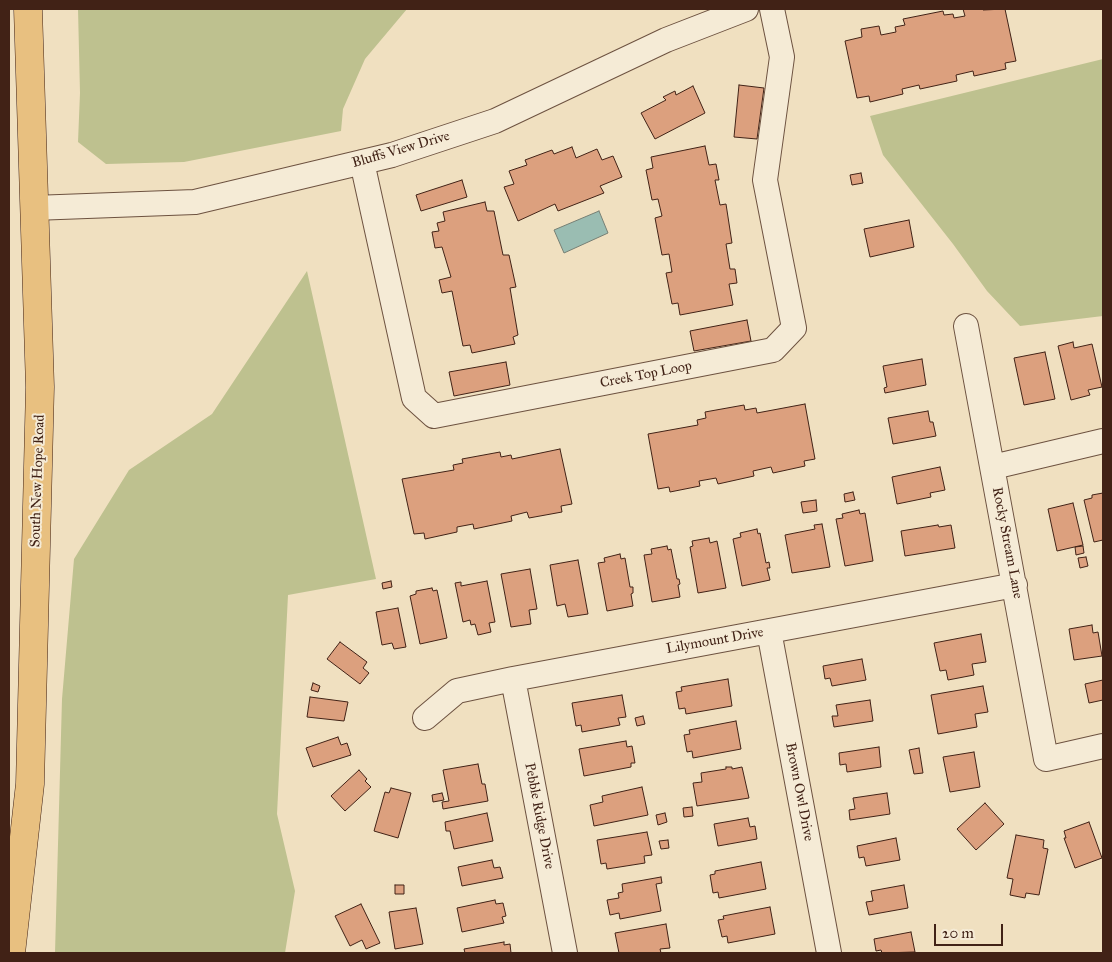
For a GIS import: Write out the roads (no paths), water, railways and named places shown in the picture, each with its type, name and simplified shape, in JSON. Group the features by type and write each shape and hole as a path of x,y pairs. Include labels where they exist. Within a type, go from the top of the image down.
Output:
{"main road":[{"name":"South New Hope Road","path":"11,953 30,784 40,387 28,9"}],"street":[{"name":"Bluffs View Drive","path":"33,208 195,202 392,155 495,121 666,40 746,9"},
{"name":"Creek Top Loop","path":"362,162 414,398 434,416 773,350 794,328 766,180 782,57 772,9"},
{"name":"Rocky Stream Lane","path":"966,326 1046,759 1103,746"},
{"path":"993,468 1103,441"},
{"name":"Lilymount Drive","path":"425,718 457,691 513,678 1015,585"},
{"name":"Brown Owl Drive","path":"769,631 829,953"},
{"name":"Pebble Ridge Drive","path":"513,678 565,953"}],"water":[{"path":"599,211 608,233 564,253 554,230"}]}
